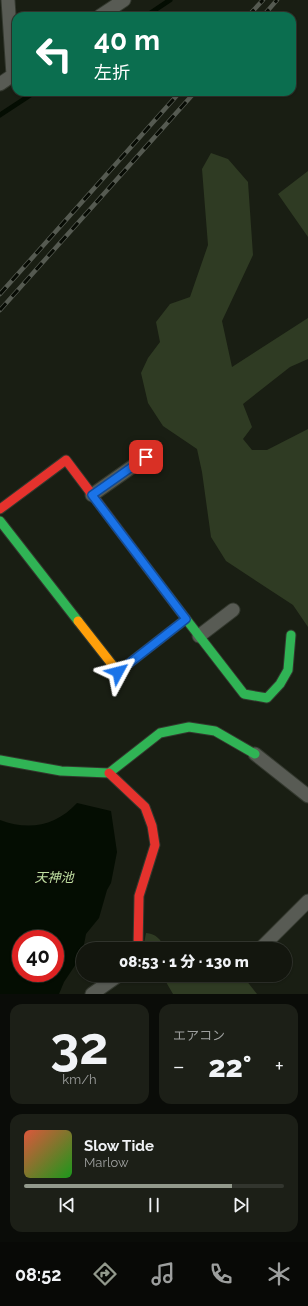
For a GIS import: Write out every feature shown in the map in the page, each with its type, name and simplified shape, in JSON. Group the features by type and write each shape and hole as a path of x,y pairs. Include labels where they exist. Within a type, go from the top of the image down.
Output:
{"street":[{"path":"8,0 12,42"},
{"path":"106,12 124,0"},
{"path":"0,84 12,76"},
{"path":"92,495 146,457"},
{"path":"0,509 66,460 244,694 267,698 280,684 288,670 291,635"},
{"path":"0,521 118,672 186,619"},
{"path":"199,636 233,610"},
{"path":"0,760 61,771 109,773 160,733 189,727 215,731 255,754 308,796"},
{"path":"109,773 145,807 152,826 155,845 139,896 138,942"},
{"path":"267,942 308,901"},
{"path":"92,994 109,982"}],"green space":[{"path":"211,153 228,159 248,182 253,255 222,321 232,367 308,318 308,359 290,367 243,404 252,427 243,439 252,450 267,450 308,429 308,627 293,605 226,561 211,537 202,472 197,449 163,426 148,403 141,373 148,358 160,342 156,322 170,304 190,297 208,245 202,169"},
{"path":"308,171 308,237 278,194"},
{"path":"146,933 153,935 162,942 144,942"},
{"path":"166,982 248,982 257,994 173,994"}],"water":[{"name":"天神池","path":"77,803 111,811 117,852 111,883 107,890 99,918 86,934 84,942 76,942 76,964 64,982 59,994 0,994 0,820 32,826 60,817"}],"waterway":[{"path":"152,12 170,0"},
{"path":"0,115 29,96"}],"railway":[{"path":"252,12 263,0"},
{"path":"266,12 277,0"},
{"path":"0,294 176,96"},
{"path":"0,310 191,96"}],"traffic: fast":[{"path":"0,521 78,621"},
{"path":"186,619 244,694 267,698 280,684 288,670 291,635"},
{"path":"0,760 61,771 109,773 160,733 189,727 215,731 255,754"}],"traffic: slow":[{"path":"78,621 118,672 186,619 142,561"}],"traffic: jam":[{"path":"0,509 66,460 142,561"},
{"path":"109,773 145,807 152,826 155,845 139,896 138,942"}],"route":[{"path":"118,672 186,619 92,495 146,457"}]}
